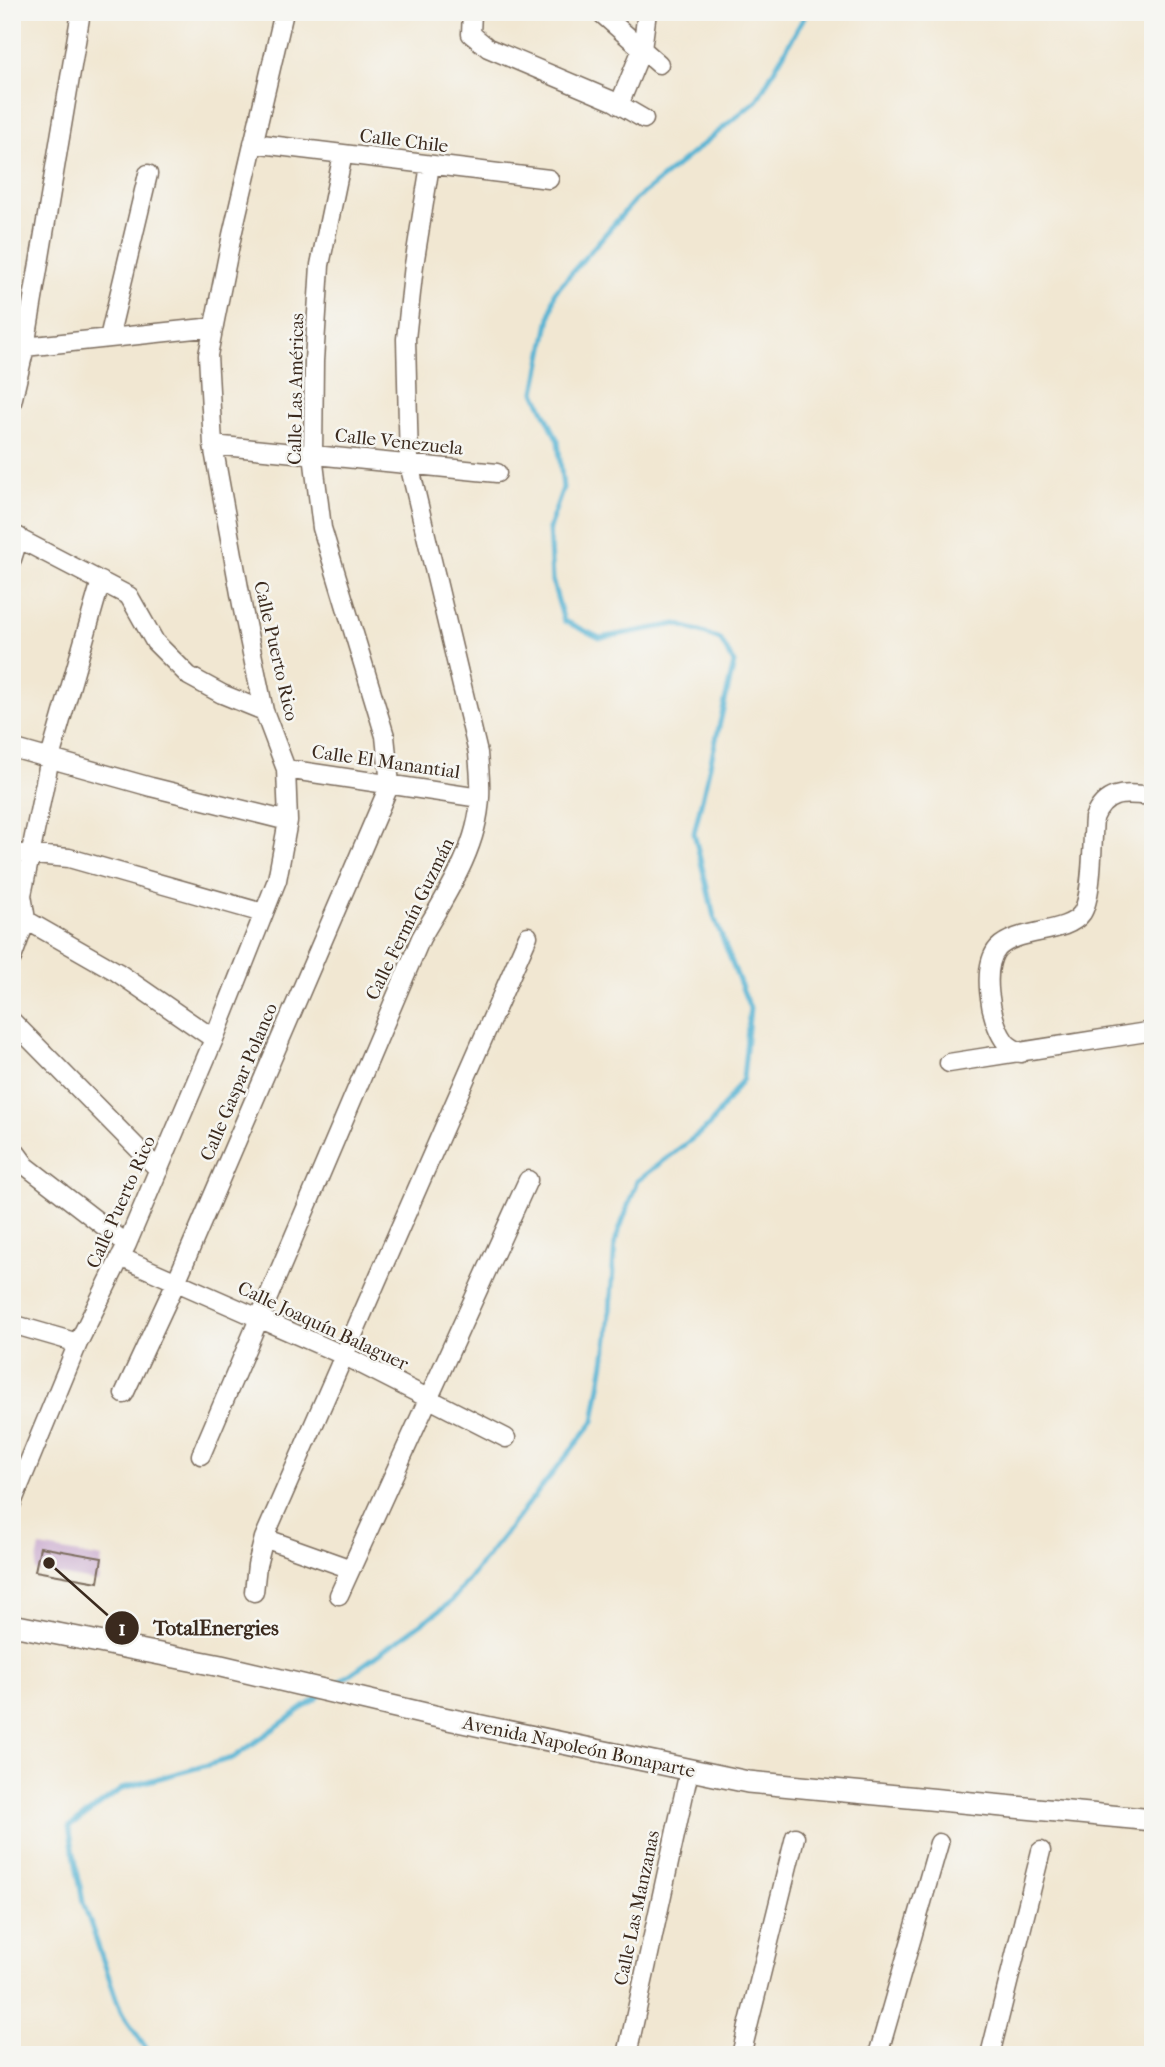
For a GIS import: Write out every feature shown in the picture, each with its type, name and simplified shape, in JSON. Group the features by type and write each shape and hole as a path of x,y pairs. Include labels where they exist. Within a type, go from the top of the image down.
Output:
{"main road":[{"name":"Avenida Napoleón Bonaparte","path":"12,1625 221,1666 434,1716 748,1782 1153,1820"}],"street":[{"path":"12,402 18,348 80,12"},
{"name":"Calle Puerto Rico","path":"12,1503 78,1342 124,1250 214,1039 276,880 288,821 286,769 264,711 213,445 208,355 232,234 284,12"},
{"path":"472,12 471,34 488,48 619,105 644,119"},
{"path":"600,12 659,64"},
{"path":"619,105 642,49 647,12"},
{"name":"Calle Chile","path":"253,143 549,179"},
{"name":"Calle Las Américas","path":"343,154 320,265 314,361 313,455 323,527 385,736 390,784"},
{"name":"Calle Fermín Guzmán","path":"201,1455 421,938 464,860 474,834 481,797 478,753 409,464 407,339 414,265 430,165"},
{"path":"108,338 148,174"},
{"path":"18,348 214,327"},
{"name":"Calle Venezuela","path":"213,445 497,473"},
{"path":"12,559 15,536 129,596 155,642 189,676 222,694 264,711"},
{"path":"12,958 26,920 22,895 50,758 101,581"},
{"path":"12,748 151,787 288,821"},
{"name":"Calle El Manantial","path":"286,769 481,797"},
{"name":"Calle Gaspar Polanco","path":"124,1394 176,1282 390,784"},
{"path":"1021,1053 1005,1044 998,1030 987,979 990,961 1000,947 1025,935 1067,924 1080,917 1087,903 1094,818 1098,807 1106,799 1118,794 1153,796"},
{"path":"12,853 69,858 263,913"},
{"path":"26,920 117,972 214,1039"},
{"path":"254,1592 264,1538 527,936"},
{"path":"12,1021 159,1170"},
{"path":"949,1063 1153,1031"},
{"name":"Calle Joaquín Balaguer","path":"12,1147 26,1166 124,1250 176,1282 345,1356 506,1438"},
{"path":"339,1595 528,1180"},
{"path":"12,1324 78,1342"},
{"path":"264,1538 351,1569"},
{"name":"Calle Las Manzanas","path":"627,2055 689,1771"},
{"path":"741,2055 795,1837"},
{"path":"878,2055 939,1843"},
{"path":"990,2055 1041,1851"}],"building":[{"path":"40,1547 102,1558 98,1582 35,1571"}],"waterway":[{"path":"335,1685 450,1603 594,1421 608,1338 615,1242 637,1181 709,1126 743,1079 750,1008 714,917 694,833 734,663 720,639 677,624 600,638 564,621 552,580 549,528 563,488 558,441 535,392 555,292 634,201 757,100 807,12"},
{"path":"151,2055 121,2012 83,1902 69,1827 123,1788 233,1758 321,1695"}],"place":[{"name":"TotalEnergies","path":"49,1563"}]}
